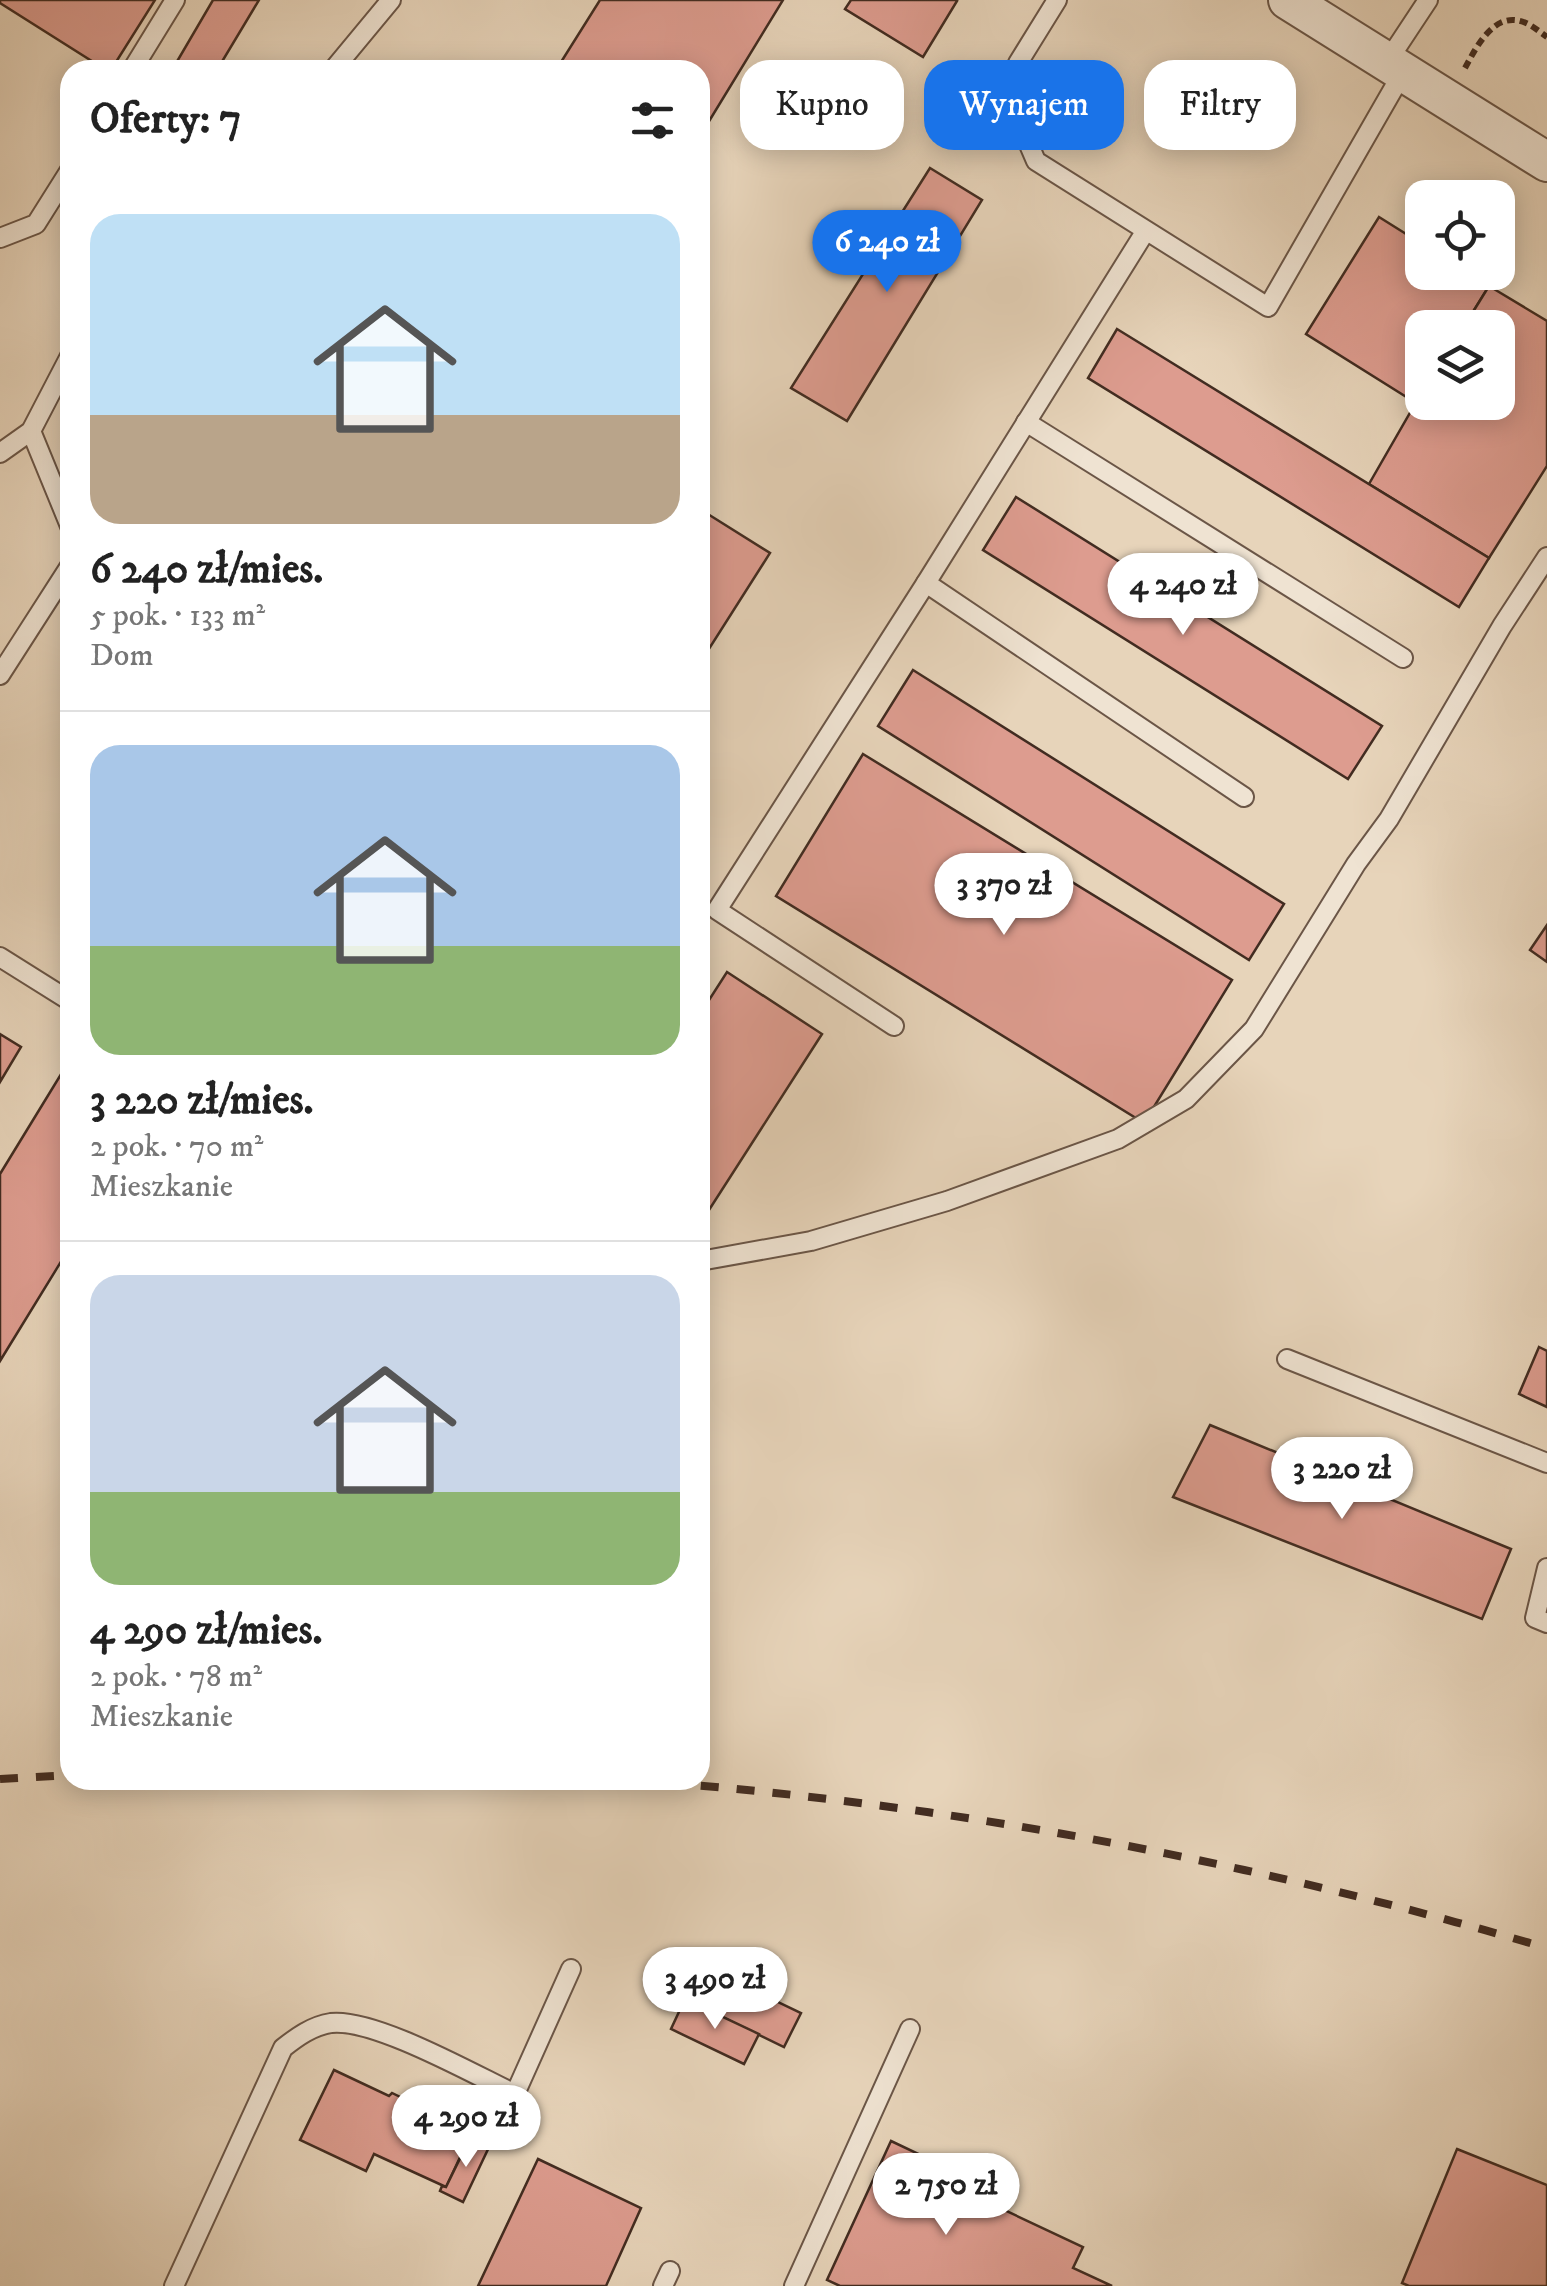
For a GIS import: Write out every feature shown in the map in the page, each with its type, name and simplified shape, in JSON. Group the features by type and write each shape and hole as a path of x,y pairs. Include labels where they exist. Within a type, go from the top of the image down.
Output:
{"street":[{"path":"1288,0 1547,162"}],"lane":[{"path":"138,60 175,0"},
{"path":"341,60 391,0"},
{"path":"1057,0 1018,62 1014,112 1036,161 1268,307 1428,0"},
{"path":"0,238 36,224 60,186"},
{"path":"894,1026 717,910 1145,232"},
{"path":"0,453 32,431 60,376"},
{"path":"1026,422 1403,658"},
{"path":"32,431 60,501"},
{"path":"710,1259 811,1241 946,1200 1118,1139 1186,1099 1254,1029 1356,864 1389,819 1547,557"},
{"path":"0,675 60,582"},
{"path":"926,583 1244,796"},
{"path":"0,957 60,995"},
{"path":"1287,1359 1547,1463"},
{"path":"1547,1568 1535,1618 1547,1622"},
{"path":"174,2286 283,2048 302,2033 330,2023 359,2024 515,2094 572,1969"},
{"path":"794,2286 910,2029"}],"path":[{"path":"1446,99 1494,24 1523,21 1547,36"}],"building":[{"path":"155,0 117,60 90,60 0,3"},
{"path":"213,0 259,0 223,60 178,60"},
{"path":"600,0 783,0 746,60 740,60 740,70 710,120 710,60 562,60"},
{"path":"851,0 957,1 923,57 845,9"},
{"path":"930,168 982,200 847,421 791,388"},
{"path":"1379,217 1405,233 1405,290 1487,290 1474,310 1405,310 1405,396 1306,334"},
{"path":"1487,290 1496,290 1547,321 1547,466 1489,558 1369,484 1406,420 1515,420 1515,310 1474,310"},
{"path":"1117,329 1489,558 1459,607 1088,378"},
{"path":"1016,497 1382,726 1348,779 983,550"},
{"path":"710,515 770,553 710,647"},
{"path":"913,670 1284,904 1249,960 878,726"},
{"path":"863,754 1232,980 1144,1123 776,896"},
{"path":"1547,925 1547,962 1530,950"},
{"path":"727,972 822,1034 710,1208 710,998"},
{"path":"0,1034 21,1047 0,1082"},
{"path":"60,1076 60,1263 0,1361 0,1174"},
{"path":"1539,1347 1547,1351 1547,1407 1519,1394"},
{"path":"1210,1425 1511,1549 1482,1619 1173,1497"},
{"path":"696,1977 725,1991 730,1979 801,2013 784,2047 685,1999"},
{"path":"685,1999 759,2034 744,2064 671,2029"},
{"path":"334,2070 472,2132 446,2187 374,2154 366,2171 300,2140"},
{"path":"470,2138 489,2147 463,2202 440,2191 442,2186 446,2187"},
{"path":"891,2141 925,2157 919,2170 1083,2247 1073,2268 1112,2286 840,2286 827,2280"},
{"path":"1457,2149 1547,2185 1547,2286 1402,2283"},
{"path":"538,2159 641,2208 606,2286 478,2286"}],"railway":[{"path":"0,1779 60,1776"},
{"path":"710,1787 862,1803 1092,1839 1321,1888 1547,1948"}]}
